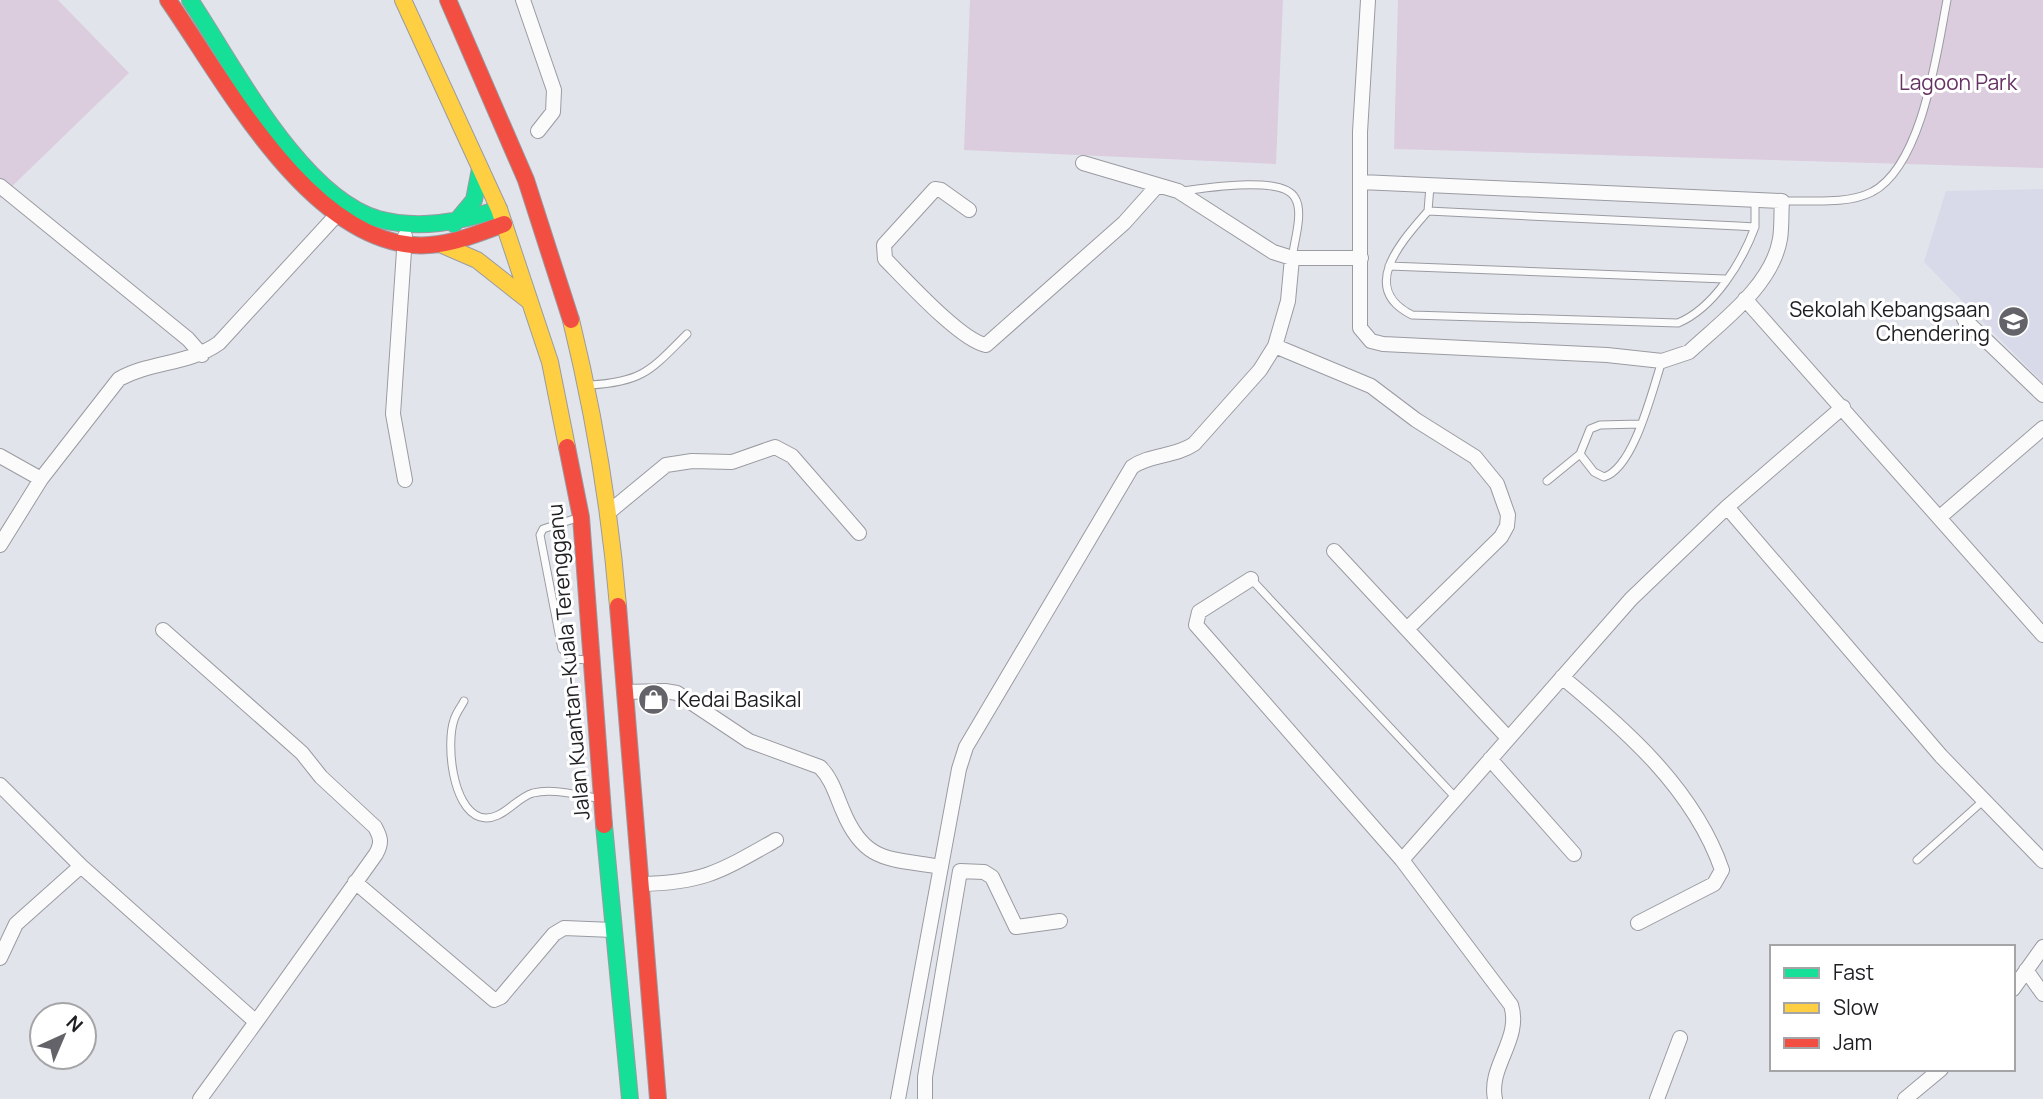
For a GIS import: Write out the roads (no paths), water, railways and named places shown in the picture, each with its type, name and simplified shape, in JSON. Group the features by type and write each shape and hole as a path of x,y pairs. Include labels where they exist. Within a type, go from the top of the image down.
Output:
{"main road":[{"path":"168,0 290,175 336,217 405,244 440,244 477,260 530,302"},
{"path":"190,0 285,140 325,189 381,220 405,224 454,224 505,215 548,241"},
{"name":"Jalan Kuantan-Kuala Terengganu","path":"403,0 480,168 505,215 530,302 551,362 581,517 594,661 601,799 630,1099"},
{"path":"448,0 519,163 548,241 572,322 586,385 608,512 658,1099"},
{"path":"505,215 519,163"},
{"path":"454,224 470,211 479,195 480,168"},
{"path":"440,244 505,215"},
{"path":"615,953 646,953"}],"street":[{"path":"523,0 554,90 553,112 538,131"},
{"path":"1361,183 1782,201 1780,240 1771,266 1745,299 1689,352 1662,361 1607,355 1383,344 1371,341 1360,328 1354,258 1361,183 1360,132 1368,0"},
{"path":"1083,163 1178,191 1255,243 1292,258 1354,258"},
{"path":"969,210 941,190 935,189 892,235 883,251 885,259 926,300 969,337 986,345 1114,232 1158,185"},
{"path":"0,186 188,339 202,355"},
{"path":"0,545 41,479 119,379 136,370 202,355 219,343 336,217 346,202"},
{"path":"405,224 396,331 393,414 405,480"},
{"path":"898,1099 961,759 966,747 1132,467 1151,458 1184,451 1194,444 1252,379 1275,346 1288,301 1292,258"},
{"path":"1745,299 2043,635"},
{"path":"1964,319 2043,395"},
{"path":"1275,346 1371,386 1416,420 1475,457 1497,484 1508,515 1507,526 1501,537 1406,629"},
{"path":"1402,860 1631,599 1727,507 1843,407"},
{"path":"1940,517 2043,428"},
{"path":"608,512 666,465 692,461 732,462 775,447 792,456 859,533"},
{"path":"0,456 41,479"},
{"path":"1727,507 1941,756 2043,862"},
{"path":"1334,551 1508,738"},
{"path":"1251,579 1199,612 1196,625 1402,860 1510,1005 1515,1027 1494,1084 1495,1099"},
{"path":"163,630 302,752 321,777 375,827 381,845 200,1099"},
{"path":"1562,677 1626,731 1679,792 1722,870 1714,884 1638,923"},
{"path":"624,692 665,691 677,694 749,741 820,767 828,776 851,831 875,855 941,867"},
{"path":"1490,759 1574,854"},
{"path":"0,785 81,866 256,1022"},
{"path":"640,884 701,878 718,873 776,840"},
{"path":"0,958 16,924 81,866"},
{"path":"925,1099 925,1077 960,871 984,872 992,877 1016,927 1059,921"},
{"path":"355,881 494,1000 501,997 554,934 564,928 613,930"},
{"path":"2015,986 2043,947"},
{"path":"2026,970 2043,994"},
{"path":"1657,1099 1680,1038"},
{"path":"1905,1099 1939,1071"}],"lane":[{"path":"1782,201 1844,200 1873,191 1898,168 1921,117 1933,77 1947,0"},
{"path":"1178,191 1222,186 1276,186 1290,192 1296,199 1298,210 1292,258"},
{"path":"1430,186 1428,211 1396,248 1389,266 1387,290 1395,306 1412,315 1678,323 1691,318 1747,249 1755,227 1755,201"},
{"path":"1428,211 1755,227"},
{"path":"1389,266 1725,279"},
{"path":"586,385 634,379 649,371 687,334"},
{"path":"1580,454 1594,472 1604,477 1615,474 1624,463 1662,361"},
{"path":"1547,481 1580,454 1590,429 1600,425 1640,424"},
{"path":"581,517 553,524 543,529 540,535 562,649 573,659 594,661"},
{"path":"1251,579 1456,798"},
{"path":"464,701 454,721 451,761 459,796 468,809 481,817 490,817 534,792 553,791 601,799"},
{"path":"1917,860 1984,800"}],"place":[{"name":"Sekolah Kebangsaan Chendering","path":"2013,322"},
{"name":"Kedai Basikal","path":"654,700"}],"park label":[{"name":"Lagoon Park","path":"1958,83"}]}
